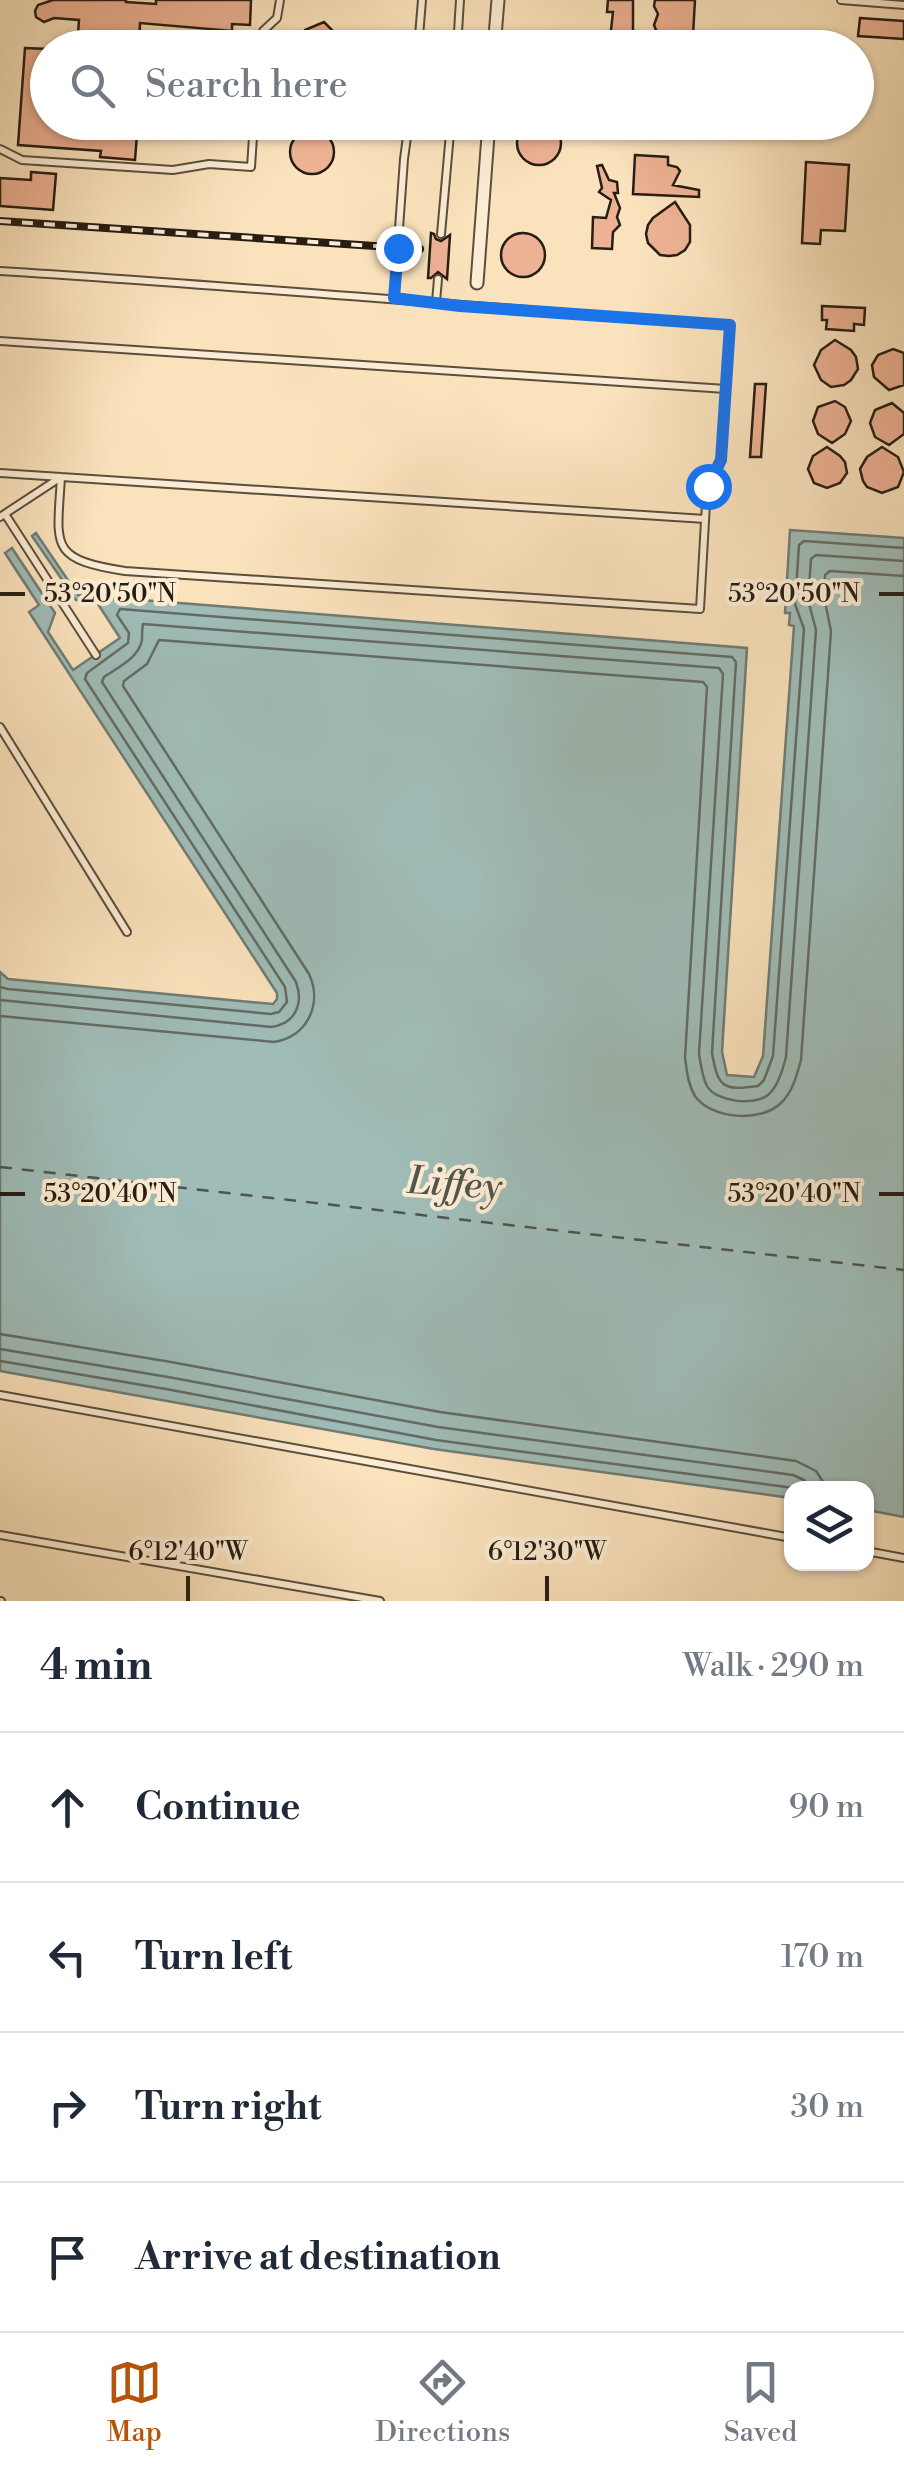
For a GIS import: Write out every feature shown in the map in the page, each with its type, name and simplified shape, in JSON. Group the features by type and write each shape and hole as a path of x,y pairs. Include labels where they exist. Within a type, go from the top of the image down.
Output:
{"street":[{"path":"496,30 498,0"},
{"path":"478,283 488,140"}],"lane":[{"path":"264,30 278,18 280,0"},
{"path":"420,30 422,0"},
{"path":"458,30 460,0"},
{"path":"841,0 904,5"},
{"path":"0,149 22,160 172,170 209,164 251,167 253,140"},
{"path":"394,298 406,140"},
{"path":"441,234 449,140"},
{"path":"0,271 730,325 721,460 708,486 700,609 91,566 76,560 64,548 58,534 61,477"},
{"path":"436,302 438,279"},
{"path":"0,340 726,389"},
{"path":"0,473 706,519"},
{"path":"61,477 2,516 96,655"},
{"path":"0,727 127,932"},
{"path":"0,1394 784,1537"},
{"path":"0,1535 380,1601"},
{"path":"874,1553 904,1558"}],"water":[{"name":"Liffey","path":"790,530 904,538 904,1517 874,1511 874,1481 784,1481 784,1497 434,1449 0,1371 0,972 8,979 273,1004 277,999 277,993 29,612 39,605 5,553 12,548 55,613 48,632 73,670 120,638 96,601 76,600 32,536 36,533 78,595 747,648 722,1052 727,1075 754,1077 763,1056 794,626 789,625 790,613 785,613"}],"building":[{"path":"53,0 156,4 156,0 251,0 250,25 232,24 232,30 140,23 140,30 78,30 79,20 54,18 44,22 36,17 38,5"},
{"path":"608,0 633,0 633,30 611,30 613,12 607,12"},
{"path":"655,0 695,0 693,30 656,30 658,14"},
{"path":"860,18 904,21 904,39 874,37 874,30 859,30"},
{"path":"324,22 332,30 305,30"},
{"path":"25,48 30,48 30,140 137,140 135,160 100,157 101,151 18,145"},
{"path":"295,140 329,140 332,160 320,172 304,172 292,160 290,152"},
{"path":"518,140 560,140 555,159 539,165 523,159 517,143"},
{"path":"635,155 668,157 668,165 680,171 673,185 699,190 699,197 633,194"},
{"path":"806,162 849,165 845,231 821,230 820,244 802,243"},
{"path":"602,165 609,180 617,182 618,193 614,193 620,208 620,225 613,232 612,249 592,248 593,217 606,218 611,200 599,192 602,188 597,166"},
{"path":"31,172 56,174 53,210 0,206 0,178 31,180"},
{"path":"675,202 690,225 690,242 677,255 660,255 648,243 648,225"},
{"path":"431,233 441,241 450,235 447,279 438,272 428,278"},
{"path":"523,233 538,240 545,255 538,270 523,277 508,270 501,255 508,240"},
{"path":"822,306 865,308 864,325 854,324 854,331 826,329"},
{"path":"835,340 851,350 858,369 844,385 831,387 821,380 814,365 821,350"},
{"path":"893,349 904,353 904,385 889,390 874,377 872,365 878,355"},
{"path":"755,384 766,384 761,457 750,457"},
{"path":"835,401 845,407 851,421 845,434 832,443 818,434 813,421 818,407"},
{"path":"892,403 904,413 904,434 889,445 875,437 870,423 875,410"},
{"path":"827,447 845,462 847,473 840,483 827,488 814,483 808,469 813,456"},
{"path":"882,447 898,457 904,472 898,487 882,493 867,487 860,469 867,457"}],"ferry route":[{"path":"0,1167 904,1270"}],"railway":[{"path":"0,221 420,249"}],"route":[{"path":"398,248 394,298 730,325 721,460 708,486"}]}
